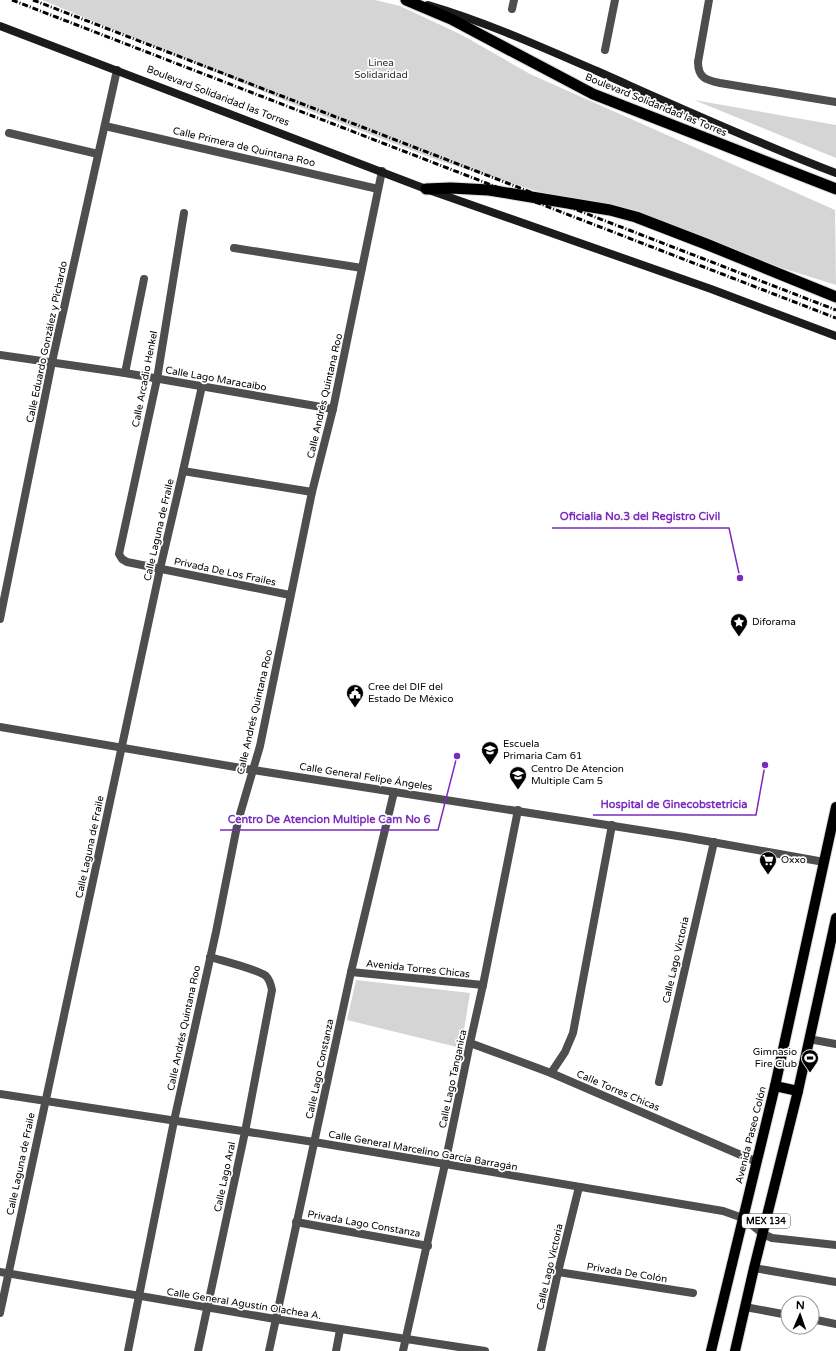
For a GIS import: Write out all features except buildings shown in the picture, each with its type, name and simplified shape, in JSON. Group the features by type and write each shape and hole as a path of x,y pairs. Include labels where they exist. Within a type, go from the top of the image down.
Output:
{"highway":[{"name":"Boulevard Solidaridad las Torres","path":"406,0 451,19 593,94 836,189"},
{"name":"Boulevard Solidaridad las Torres","path":"426,189 452,188 489,190 598,208 636,217 836,297"}],"main road":[{"name":"Boulevard Solidaridad las Torres","path":"412,0 450,11 508,32 774,149 836,173"},
{"name":"Boulevard Solidaridad las Torres","path":"0,26 426,189 711,289 836,336"},
{"name":"Avenida Paseo Colón","path":"711,1351 775,1086 836,807"},
{"name":"MEX 134","path":"735,1351 798,1091 836,918"},
{"path":"775,1086 798,1091"}],"street":[{"path":"512,9 514,0"},
{"path":"605,50 615,0"},
{"path":"709,0 698,62 698,70 702,76 709,80 836,102"},
{"name":"Calle Eduardo González y Pichardo","path":"0,619 52,362 117,70"},
{"name":"Calle Primera de Quintana Roo","path":"105,126 378,189"},
{"path":"9,133 98,154"},
{"name":"Calle Andrés Quintana Roo","path":"128,1351 174,1121 238,821 260,746 290,595 312,492 333,409 382,171"},
{"name":"Calle Arcadio Henkel","path":"120,548 157,379 184,213"},
{"path":"234,248 362,268"},
{"path":"125,373 144,279"},
{"name":"Calle Lago Maracaibo","path":"0,355 125,373 333,409"},
{"name":"Calle Laguna de Fraile","path":"0,1313 4,1273 45,1101 160,569 202,386"},
{"path":"183,472 312,492"},
{"name":"Privada De Los Frailes","path":"120,548 119,554 122,559 127,562 290,595"},
{"name":"Calle General Felipe Ángeles","path":"0,727 253,770 612,825 824,862"},
{"name":"Calle Lago Constanza","path":"269,1351 351,972 394,792"},
{"name":"Calle Lago Tanganica","path":"403,1351 428,1246 483,986 518,810"},
{"path":"551,1073 565,1052 573,1033 612,825"},
{"name":"Calle Lago Victoria","path":"659,1082 714,842"},
{"name":"Calle Lago Aral","path":"198,1351 245,1132 270,1007 272,990 271,983 267,977 259,972 210,957"},
{"name":"Avenida Torres Chicas","path":"351,972 483,986"},
{"path":"809,1039 836,1044"},
{"name":"Calle Torres Chicas","path":"470,1043 551,1073 757,1162"},
{"name":"Calle General Marcelino García Barragán","path":"0,1094 314,1142 723,1211 743,1218 763,1234 780,1239 836,1245"},
{"name":"Calle Lago Victoria","path":"541,1351 558,1272 579,1187"},
{"name":"Privada Lago Constanza","path":"296,1222 428,1246"},
{"path":"754,1268 836,1282"},
{"name":"Privada De Colón","path":"558,1272 693,1294"},
{"name":"Calle General Agustín Olachea A.","path":"4,1273 340,1330 406,1339 451,1348 485,1351"},
{"path":"745,1307 780,1314"},
{"path":"820,1321 836,1324"},
{"path":"336,1351 340,1330"}],"green space":[{"name":"Linea Solidaridad","path":"42,0 375,0 400,6 462,35 530,74 835,210 836,285 437,160 305,109"},
{"path":"694,100 836,125 836,158"},
{"path":"356,980 470,993 461,1048 347,1020"}],"railway":[{"path":"12,0 836,318"},
{"path":"33,0 836,310"}],"place":[{"name":"Oficialia No.3 del Registro Civil","path":"740,578"},
{"name":"Diforama","path":"739,637"},
{"name":"Cree del DIF del Estado De México","path":"355,708"},
{"name":"Centro De Atencion Multiple Cam No 6","path":"457,756"},
{"name":"Escuela Primaria Cam 61","path":"490,765"},
{"name":"Hospital de Ginecobstetricia","path":"765,765"},
{"name":"Centro De Atencion Multiple Cam 5","path":"518,790"},
{"name":"Oxxo","path":"768,875"},
{"name":"Gimnasio Fire Club","path":"810,1073"}]}
